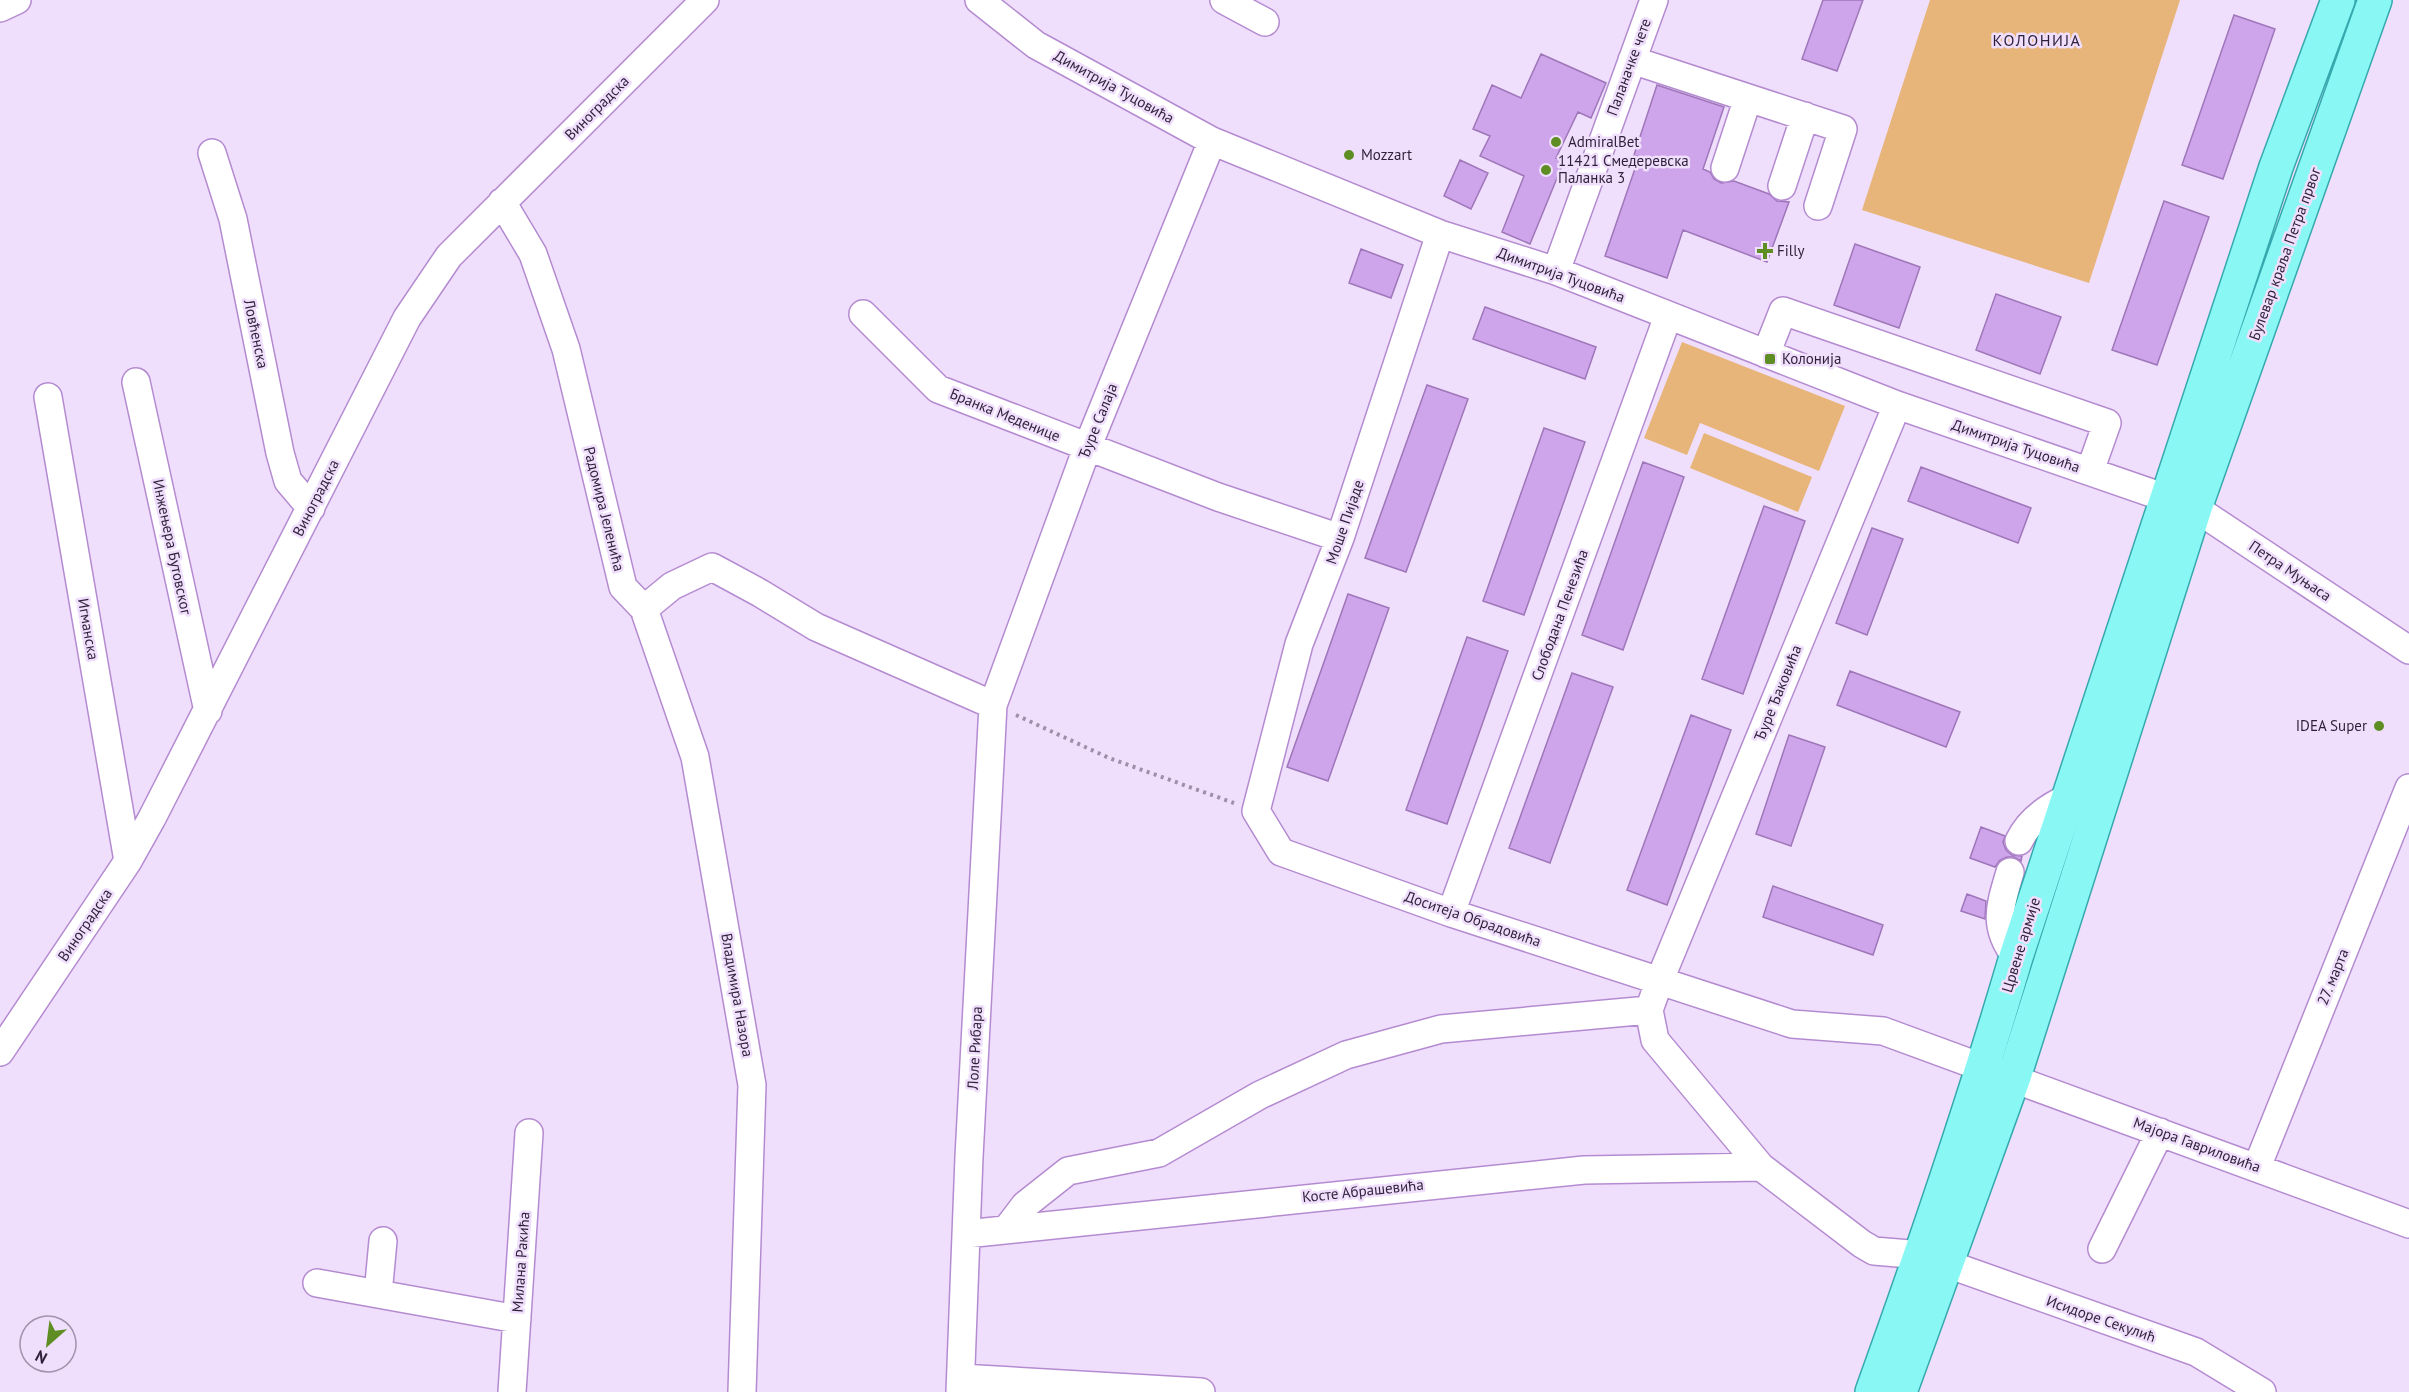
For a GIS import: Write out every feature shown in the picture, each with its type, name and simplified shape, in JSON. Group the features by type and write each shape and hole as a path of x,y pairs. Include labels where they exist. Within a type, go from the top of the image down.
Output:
{"main road":[{"path":"2181,503 2276,167 2338,0"},
{"name":"Булевар краља Петра првог","path":"2181,503 2375,0"},
{"name":"Црвене армије","path":"1899,1392 1984,1067 2016,957 2068,798 2181,503"},
{"name":"Црвене армије","path":"1872,1392 1934,1260 2014,1077 2181,503"}],"street":[{"path":"0,8 16,0"},
{"name":"Виноградска","path":"0,1052 128,861 208,711 407,318 449,256 705,0"},
{"name":"Димитрија Туцовића","path":"979,0 1036,45 1212,141 1440,234 1556,270 1897,405 2181,503"},
{"path":"1224,0 1265,22"},
{"name":"Паланачке чете","path":"1556,270 1654,0"},
{"path":"1632,60 1843,129 1818,206"},
{"path":"1725,168 1748,98"},
{"path":"1782,186 1805,116"},
{"name":"Ђуре Салаја","path":"993,705 1087,448 1212,141"},
{"name":"Ловћенска","path":"212,153 233,219 280,453 288,480 311,508"},
{"name":"Радомира Јеленића","path":"502,202 533,254 566,349 623,587 644,609"},
{"name":"Моше Пијаде","path":"1256,812 1299,644 1340,538 1440,234"},
{"path":"1766,354 1782,310 2107,423 2090,471"},
{"name":"Бранка Меденице","path":"863,314 938,389 1218,498 1340,538"},
{"name":"Слободана Пенезића","path":"1451,913 1668,316"},
{"name":"Инжењера Бутовског","path":"135,382 208,711"},
{"name":"Игманска","path":"48,397 128,861"},
{"name":"Ђуре Ђаковића","path":"1659,982 1897,405"},
{"name":"Петра Муњаса","path":"2181,503 2409,650"},
{"path":"644,609 672,586 712,567 816,627 993,705"},
{"name":"Владимира Назора","path":"644,609 696,757 753,1085 742,1392"},
{"name":"Лоле Рибара","path":"960,1385 993,705"},
{"name":"27. марта","path":"2256,1167 2409,788"},
{"path":"2019,841 2026,829 2043,812 2068,798"},
{"name":"Доситеја Обрадовића","path":"1256,812 1281,852 1451,913 1792,1024 1883,1030 1984,1067"},
{"path":"2010,872 1999,915 2002,933 2016,957"},
{"path":"1659,982 1649,1010 1655,1040 1761,1167 1874,1251 1934,1260"},
{"path":"1006,1230 1025,1206 1068,1171 1159,1153 1260,1095 1346,1055 1441,1029 1649,1010"},
{"name":"Мајора Гавриловића","path":"1984,1067 2409,1224"},
{"path":"2102,1249 2160,1132"},
{"name":"Милана Ракића","path":"512,1392 529,1133"},
{"name":"Косте Абрашевића","path":"966,1234 1584,1170 1761,1167"},
{"path":"378,1294 383,1241"},
{"name":"Исидоре Секулић","path":"1934,1260 2196,1352 2262,1392"},
{"path":"317,1283 517,1319"},
{"path":"960,1385 1202,1392"}],"path":[{"path":"993,705 1109,758 1256,812"}],"shaded area":[{"path":"1930,0 2180,0 2089,283 1862,210"},
{"path":"1682,342 1845,406 1819,471 1700,423 1687,455 1644,438"},
{"path":"1704,433 1812,477 1798,512 1690,468"}],"building":[{"path":"1823,0 1863,0 1837,71 1802,59"},
{"path":"2234,15 2275,29 2223,179 2182,165"},
{"path":"1541,54 1606,83 1591,118 1578,112 1556,158 1564,161 1530,244 1502,232 1524,176 1480,156 1490,136 1473,129 1492,85 1521,98"},
{"path":"1657,85 1724,107 1703,169 1710,172 1714,179 1721,183 1734,181 1769,194 1777,201 1789,202 1767,262 1683,230 1667,278 1605,256 1639,157 1634,155"},
{"path":"1460,160 1488,173 1471,209 1444,196"},
{"path":"2164,201 2209,217 2157,365 2112,350"},
{"path":"1855,244 1920,267 1899,328 1834,305"},
{"path":"1361,249 1403,265 1391,298 1349,283"},
{"path":"1996,294 2061,317 2040,374 1976,350"},
{"path":"1485,307 1596,347 1585,379 1473,339"},
{"path":"1427,385 1468,399 1406,572 1365,558"},
{"path":"1544,428 1585,442 1524,615 1483,601"},
{"path":"1643,462 1684,477 1623,650 1582,635"},
{"path":"1921,467 2031,508 2018,543 1908,501"},
{"path":"1764,506 1805,521 1743,694 1702,679"},
{"path":"1872,528 1903,539 1867,635 1836,623"},
{"path":"1348,594 1389,608 1328,781 1287,767"},
{"path":"1467,637 1508,651 1447,824 1406,810"},
{"path":"1850,671 1960,712 1946,747 1837,705"},
{"path":"1572,673 1613,687 1550,863 1509,848"},
{"path":"1691,715 1731,730 1667,905 1627,890"},
{"path":"1789,735 1825,747 1791,846 1756,834"},
{"path":"1981,827 2005,836 2003,842 2006,850 2012,855 2022,856 2021,861 2014,857 2007,857 2000,860 1995,867 1970,858"},
{"path":"1773,886 1883,925 1873,955 1763,917"},
{"path":"1967,894 1986,901 1985,919 1961,911"}],"place":[{"name":"AdmiralBet","path":"1556,142"},
{"name":"Mozzart","path":"1349,155"},
{"name":"11421 Смедеревска Паланка 3","path":"1546,170"},
{"name":"Filly","path":"1765,251"},
{"name":"Колонија","path":"1770,359"},
{"name":"IDEA Super","path":"2379,726"}],"district":[{"name":"КОЛОНИЈА","path":"2037,40"}]}
